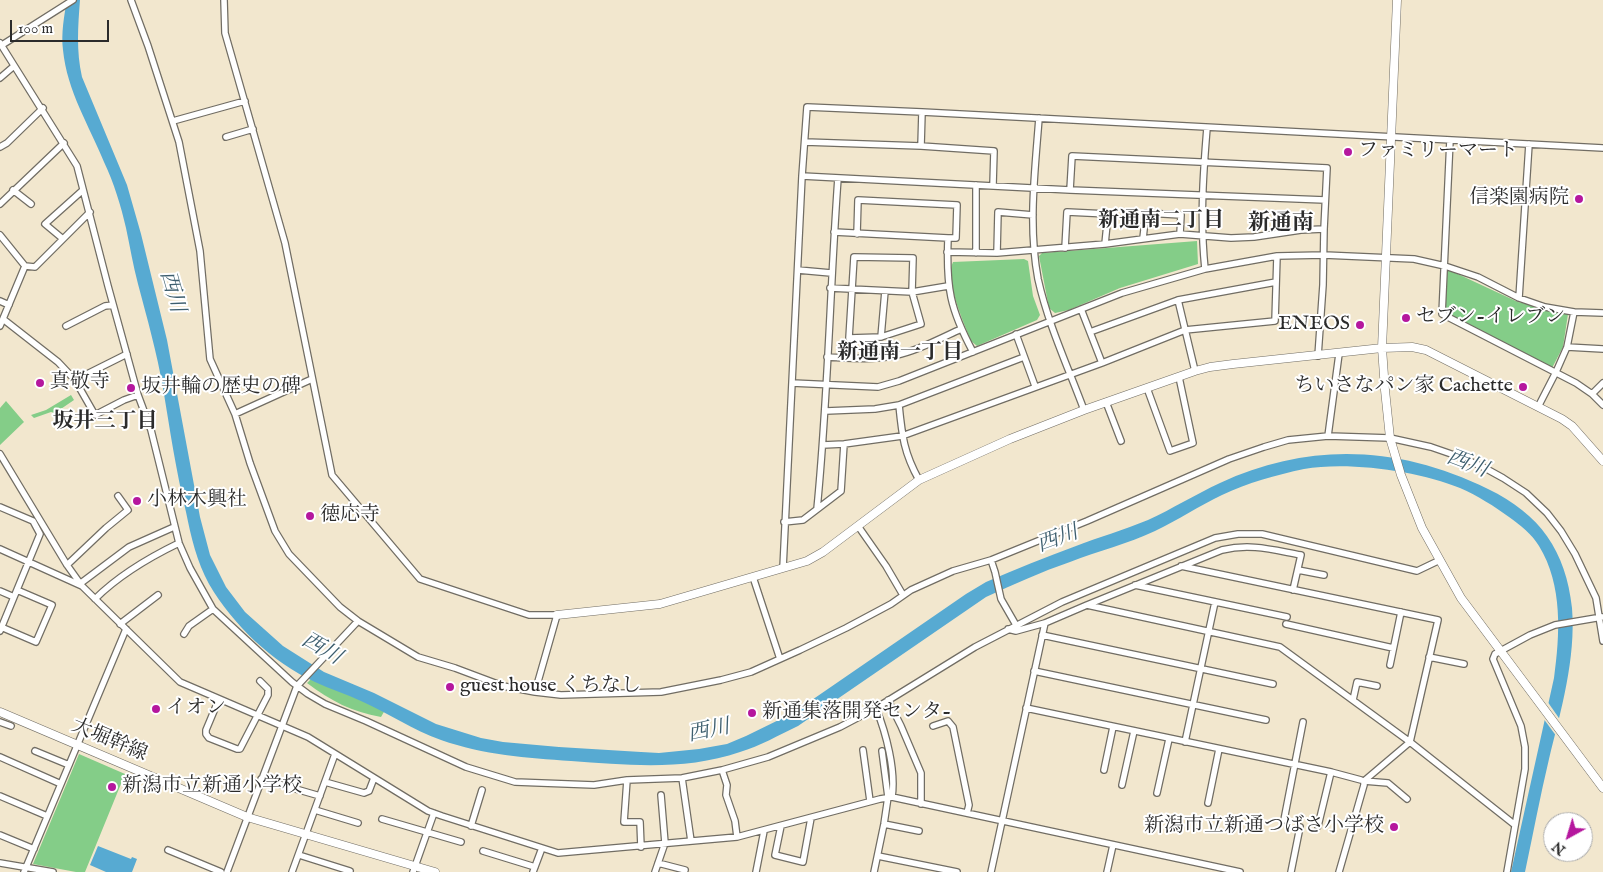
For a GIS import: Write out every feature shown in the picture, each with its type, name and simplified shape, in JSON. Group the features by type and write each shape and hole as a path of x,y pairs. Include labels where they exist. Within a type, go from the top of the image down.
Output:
{"street":[{"path":"73,0 1,48 43,108 77,166 138,395 152,430 174,527 190,568 213,609 262,656 297,686 325,704 466,766 515,782 594,785 628,780 682,778 722,770 768,757 840,727 876,708 931,672 1008,629 1062,602 1215,538 1238,534 1262,534 1417,571 1440,560"},
{"path":"131,0 179,142 200,251 210,359 234,414 275,531 288,554 340,607 358,621 418,657 455,668 503,686 561,695 661,692 698,686 752,672 846,628 911,590 953,571 991,560 1255,450 1288,440 1328,436 1390,438 1431,447 1460,457 1503,478 1526,494 1547,512 1562,531 1575,554 1596,598 1602,617 1603,641"},
{"path":"224,0 225,32 285,243 332,475 420,579 529,615 557,615 660,604 807,561 823,552 919,480 1010,439 1106,402 1210,367 1382,348 1412,347 1426,350 1562,419 1572,426 1602,456"},
{"path":"1398,0 1382,348 1390,438 1401,475 1422,528 1461,598 1502,650 1603,788"},
{"path":"0,78 14,66"},
{"path":"173,121 245,101"},
{"path":"783,568 807,107 1603,148"},
{"path":"0,147 7,143 43,108"},
{"path":"920,146 922,112"},
{"path":"1039,118 1032,215 1038,277 1043,300 1084,410"},
{"path":"1205,269 1201,195 1207,128"},
{"path":"226,136 253,129"},
{"path":"1450,140 1442,314 1576,383 1592,394 1603,405"},
{"path":"805,142 994,151 993,185"},
{"path":"0,204 64,143"},
{"path":"1519,298 1529,144"},
{"path":"1070,190 1072,156 1327,168 1323,285 1318,356"},
{"path":"802,176 1070,190 1325,200"},
{"path":"817,509 826,411 830,288 838,178"},
{"path":"976,185 976,254"},
{"path":"13,190 31,204"},
{"path":"63,239 45,224 83,190"},
{"path":"834,232 857,234 956,238 956,206 858,200 857,234"},
{"path":"0,235 25,266 35,267 90,212"},
{"path":"997,254 998,212 1032,215"},
{"path":"1065,248 1067,212 1108,214 1105,244"},
{"path":"1143,238 1146,213 1181,215 1180,234"},
{"path":"947,252 997,254 1105,244 1180,234 1231,238 1324,229"},
{"path":"948,238 948,286 953,308 973,352"},
{"path":"792,382 878,387 899,381 1122,293 1205,269 1277,256 1386,256 1414,259 1445,266 1478,277 1519,298 1544,307 1574,312 1603,313"},
{"path":"823,445 902,436 1185,330 1275,321 1277,256"},
{"path":"854,257 914,258 912,292 921,324 881,337 849,338 852,288 854,257"},
{"path":"0,326 25,266"},
{"path":"798,270 832,274"},
{"path":"1090,332 1178,300 1276,282"},
{"path":"830,288 912,292 948,286"},
{"path":"881,337 885,291"},
{"path":"1178,300 1195,371"},
{"path":"0,301 9,305"},
{"path":"66,326 105,306 113,305"},
{"path":"1081,308 1102,362"},
{"path":"1538,407 1567,347 1574,312"},
{"path":"3,319 58,362 75,380 95,415 138,395"},
{"path":"827,356 860,359 893,356 922,347 961,329"},
{"path":"1016,334 1035,386"},
{"path":"1567,347 1603,349"},
{"path":"75,380 128,354"},
{"path":"1328,436 1339,354"},
{"path":"826,411 875,409 899,405 1024,356"},
{"path":"1147,388 1170,451 1193,443 1180,377"},
{"path":"234,414 312,380"},
{"path":"1592,394 1603,383"},
{"path":"1106,402 1121,441"},
{"path":"899,405 902,436 909,462 919,480"},
{"path":"784,522 803,520 840,491 844,444"},
{"path":"0,454 81,585 180,682 308,737 434,813 471,826 558,853 737,837 890,797 1240,872"},
{"path":"67,565 128,510 118,496"},
{"path":"0,507 33,521 40,534"},
{"path":"858,526 886,566 903,596"},
{"path":"81,585 129,547 174,527"},
{"path":"17,590 52,605 36,642 0,629 40,534 48,531"},
{"path":"95,599 119,577 157,553 179,543"},
{"path":"1008,629 1016,631 1045,623 1181,566 1222,550 1239,546 1301,555 1293,590"},
{"path":"0,549 81,585"},
{"path":"991,560 1001,599 1016,625"},
{"path":"1181,566 1438,620 1410,742 1364,781 1339,872"},
{"path":"1298,570 1324,575"},
{"path":"753,577 780,659"},
{"path":"1135,585 1287,617"},
{"path":"0,591 14,597"},
{"path":"120,624 158,595"},
{"path":"1185,742 1215,602"},
{"path":"1086,605 1280,647 1410,742 1515,825"},
{"path":"184,634 189,626 213,609"},
{"path":"1390,665 1401,612"},
{"path":"535,692 557,615"},
{"path":"1507,872 1525,769 1526,747 1521,726 1493,659 1495,654 1502,650 1530,635 1555,625 1602,617"},
{"path":"227,872 297,686 358,621"},
{"path":"991,872 1045,623"},
{"path":"1286,624 1393,648"},
{"path":"25,870 126,629"},
{"path":"1042,635 1273,684"},
{"path":"1429,657 1464,664"},
{"path":"1034,670 1266,720"},
{"path":"219,699 206,734 209,738 240,749 269,692 260,681"},
{"path":"1353,700 1357,682 1377,686"},
{"path":"888,700 921,773 921,804"},
{"path":"874,872 892,786 887,742 876,708"},
{"path":"1026,708 1295,764 1364,781 1388,783 1407,799"},
{"name":"大堀幹線","path":"0,712 247,817 414,869 435,872"},
{"path":"933,726 948,721 954,728 969,805 967,813"},
{"path":"0,722 11,726"},
{"path":"1284,820 1303,722"},
{"path":"1104,770 1113,727"},
{"path":"1122,785 1134,731"},
{"path":"1157,793 1169,738"},
{"path":"1208,803 1220,749"},
{"path":"863,750 870,801"},
{"path":"35,751 69,765"},
{"path":"882,751 890,797"},
{"path":"292,872 335,754"},
{"path":"0,757 61,784"},
{"path":"722,770 727,785 726,795 735,820 737,837"},
{"path":"1318,826 1331,772"},
{"path":"325,782 364,793 369,790 374,778"},
{"path":"682,778 691,842"},
{"path":"261,779 320,796"},
{"path":"628,780 624,822 640,822 641,847"},
{"path":"471,826 482,790"},
{"path":"655,872 665,843 661,795"},
{"path":"0,796 47,816"},
{"path":"315,810 358,823"},
{"path":"414,869 434,813"},
{"path":"781,826 775,855 803,862 811,818"},
{"path":"382,819 461,842"},
{"path":"884,824 918,831"},
{"path":"1291,872 1300,827"},
{"path":"756,872 764,831"},
{"path":"0,835 34,849"},
{"path":"1107,872 1113,845"},
{"path":"483,851 534,870 542,848"},
{"path":"168,850 222,872"},
{"path":"298,855 350,871"},
{"path":"878,856 957,872"},
{"path":"0,863 25,870 53,872"},
{"path":"658,863 685,870"}],"green space":[{"path":"1197,241 1198,264 1120,288 1069,310 1055,313 1049,308 1039,256 1042,253"},
{"path":"1024,259 1028,261 1033,296 1040,315 1037,320 977,346 971,341 956,301 951,279 953,262"},
{"path":"1447,269 1518,302 1568,314 1563,347 1552,368 1444,313"},
{"path":"71,395 74,400 55,413 51,412 34,418 31,415 46,410"},
{"path":"6,401 24,422 0,445 0,408"},
{"path":"312,678 385,710 381,717 342,705 307,683"},
{"path":"79,754 125,774 85,872 33,864"}],"water":[{"path":"67,0 80,0 78,48 82,77 127,185 141,234 167,340 200,517 210,555 226,587 245,612 283,646 324,672 374,693 436,724 481,738 503,742 659,753 727,744 793,713 986,582 1054,554 1148,520 1211,487 1254,469 1288,460 1321,455 1355,454 1389,457 1422,464 1455,475 1506,499 1522,510 1547,536 1564,569 1572,608 1573,627 1570,665 1525,872 1511,872 1554,678 1558,645 1558,610 1552,577 1547,561 1533,538 1526,530 1503,513 1460,488 1404,472 1362,467 1322,467 1304,469 1272,477 1232,491 1213,499 1145,536 1049,570 986,597 798,726 747,750 698,762 656,765 614,764 521,757 473,749 431,736 355,698 299,674 269,653 242,628 209,584 198,558 179,481 158,362 136,277 122,211 111,178 79,108 65,65 62,38"},
{"path":"98,846 131,859 132,857 137,859 132,872 106,872 90,865"}],"pier":[{"path":"1547,701 1561,721 1557,737 1543,718"}],"place":[{"name":"ファミリーマート","path":"1348,152"},
{"name":"信楽園病院","path":"1579,199"},
{"name":"セブン-イレブン","path":"1406,318"},
{"name":"ENEOS","path":"1360,325"},
{"name":"真敬寺","path":"40,383"},
{"name":"ちいさなパン家 Cachette","path":"1523,387"},
{"name":"坂井輪の歴史の碑","path":"131,388"},
{"name":"小林木興社","path":"137,501"},
{"name":"徳応寺","path":"310,516"},
{"name":"guest house くちなし","path":"450,687"},
{"name":"イオン","path":"156,709"},
{"name":"新通集落開発センタ-","path":"752,713"},
{"name":"新潟市立新通小学校","path":"112,787"},
{"name":"新潟市立新通つばさ小学校","path":"1394,827"}],"district":[{"name":"新通南二丁目","path":"1161,222"},
{"name":"新通南","path":"1281,224"},
{"name":"新通南一丁目","path":"900,354"},
{"name":"坂井三丁目","path":"105,423"}],"water label":[{"name":"西川","path":"171,292"},
{"name":"西川","path":"1467,465"},
{"name":"西川","path":"1058,540"},
{"name":"西川","path":"321,650"},
{"name":"西川","path":"709,732"}]}
